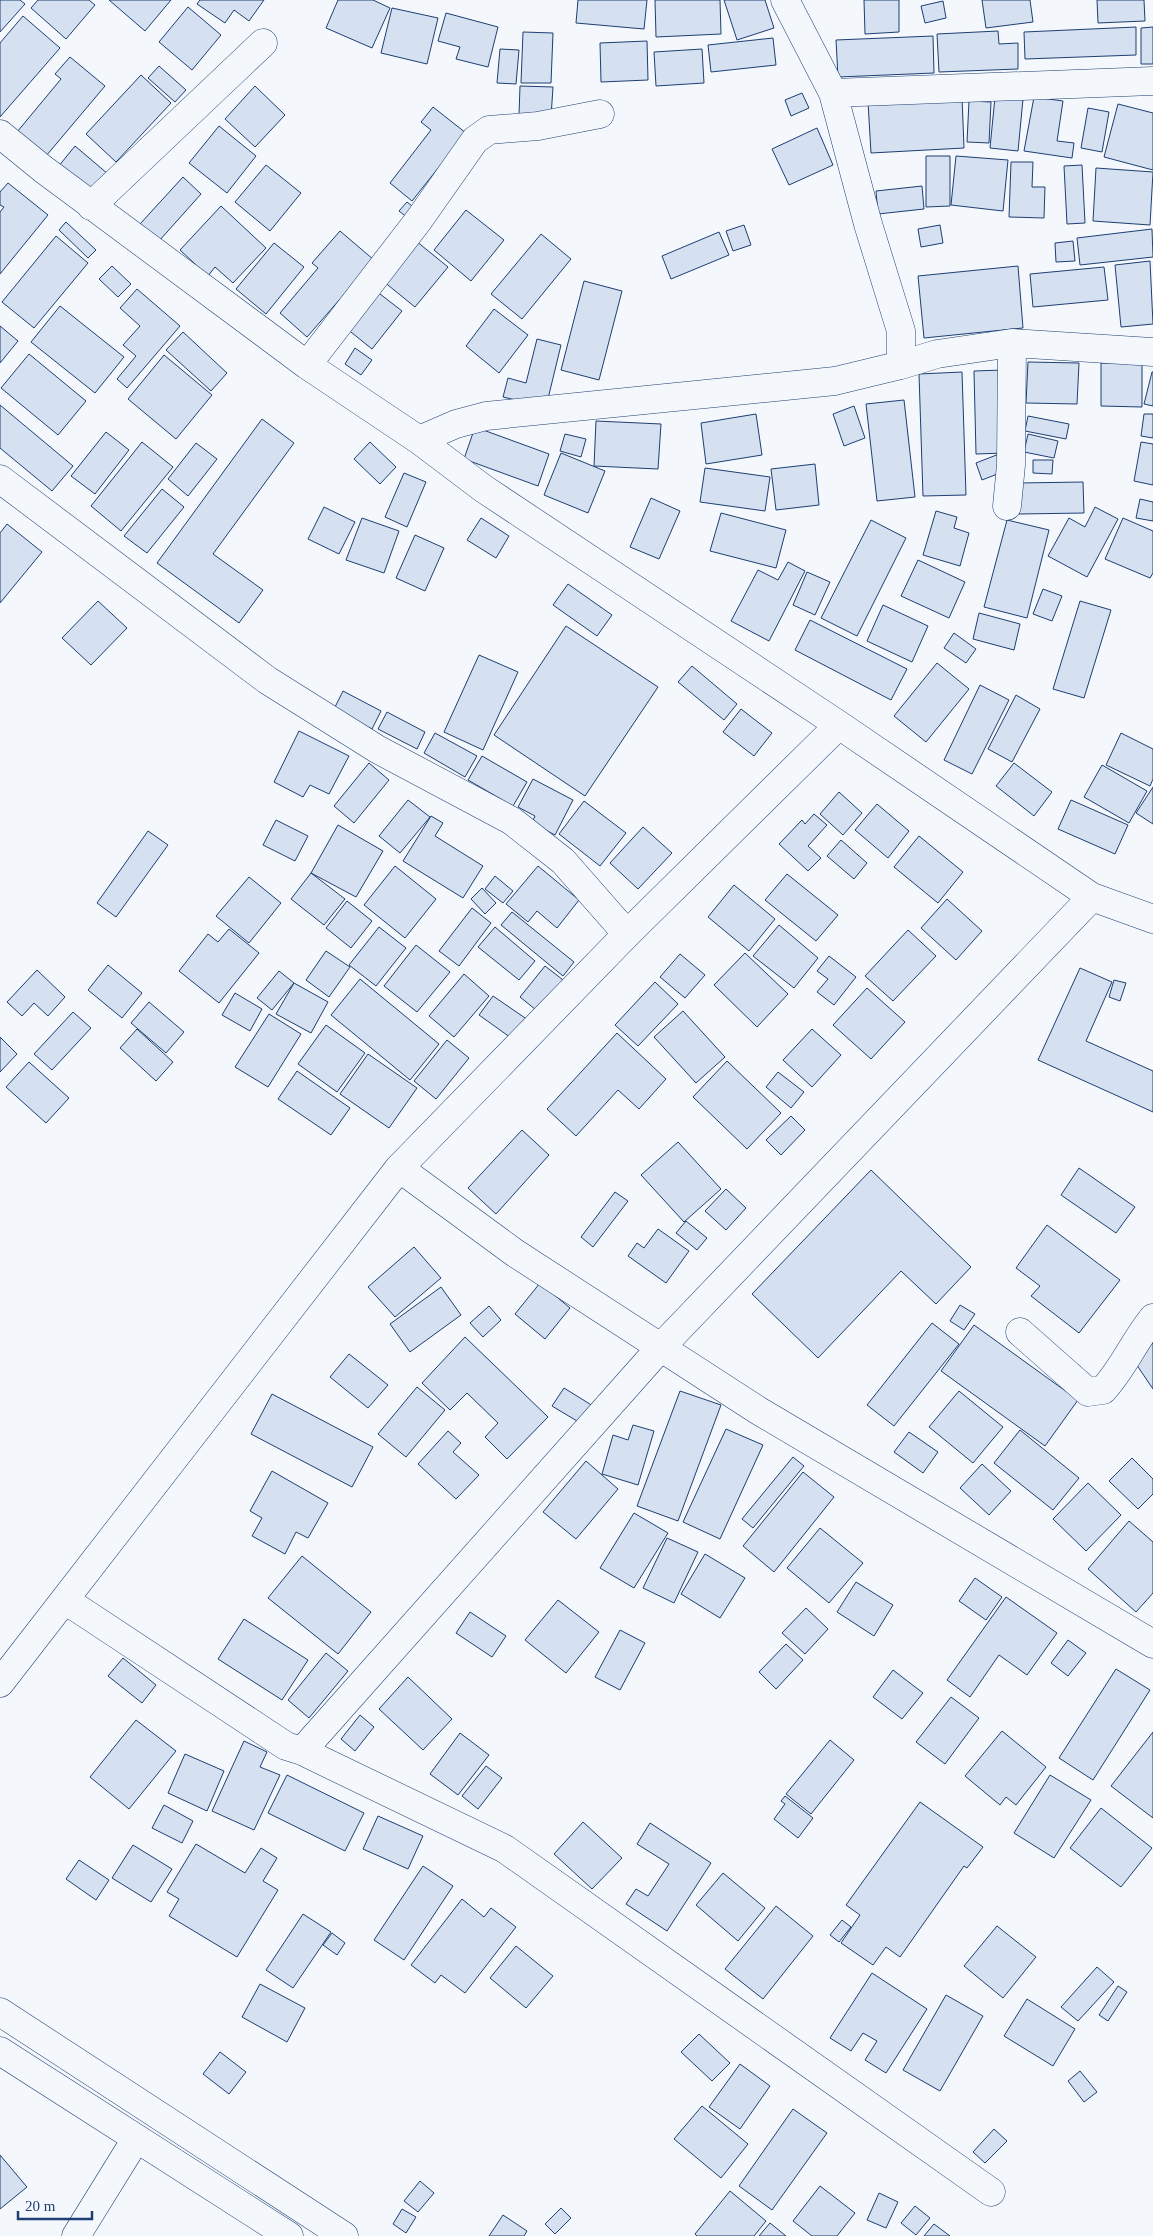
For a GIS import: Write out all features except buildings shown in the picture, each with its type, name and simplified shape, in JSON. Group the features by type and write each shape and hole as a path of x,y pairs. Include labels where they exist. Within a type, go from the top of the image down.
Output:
{"street":[{"path":"785,0 833,94 868,224 901,331 901,364"},
{"path":"91,206 263,43"},
{"path":"833,94 1153,81"},
{"path":"307,365 418,221 475,140 489,130 538,126 600,114"},
{"path":"0,134 91,206 307,365 419,440 484,489 1092,898 1153,919"},
{"path":"1007,506 1012,465 1012,343"},
{"path":"419,440 456,424 486,416 835,381 937,354 1012,343 1153,352"},
{"path":"0,479 267,680 377,749 512,821 563,861 628,934"},
{"path":"0,1683 399,1168 628,934 839,726"},
{"path":"302,1751 661,1347 1092,898"},
{"path":"399,1168 515,1253 759,1411 1153,1644"},
{"path":"1020,1332 1088,1392 1103,1390 1115,1378 1139,1335 1153,1318"},
{"path":"65,1600 286,1746 302,1751 505,1849 990,2192"},
{"path":"0,2012 344,2236"},
{"path":"0,2051 289,2236"},
{"path":"76,2236 136,2139"}]}
